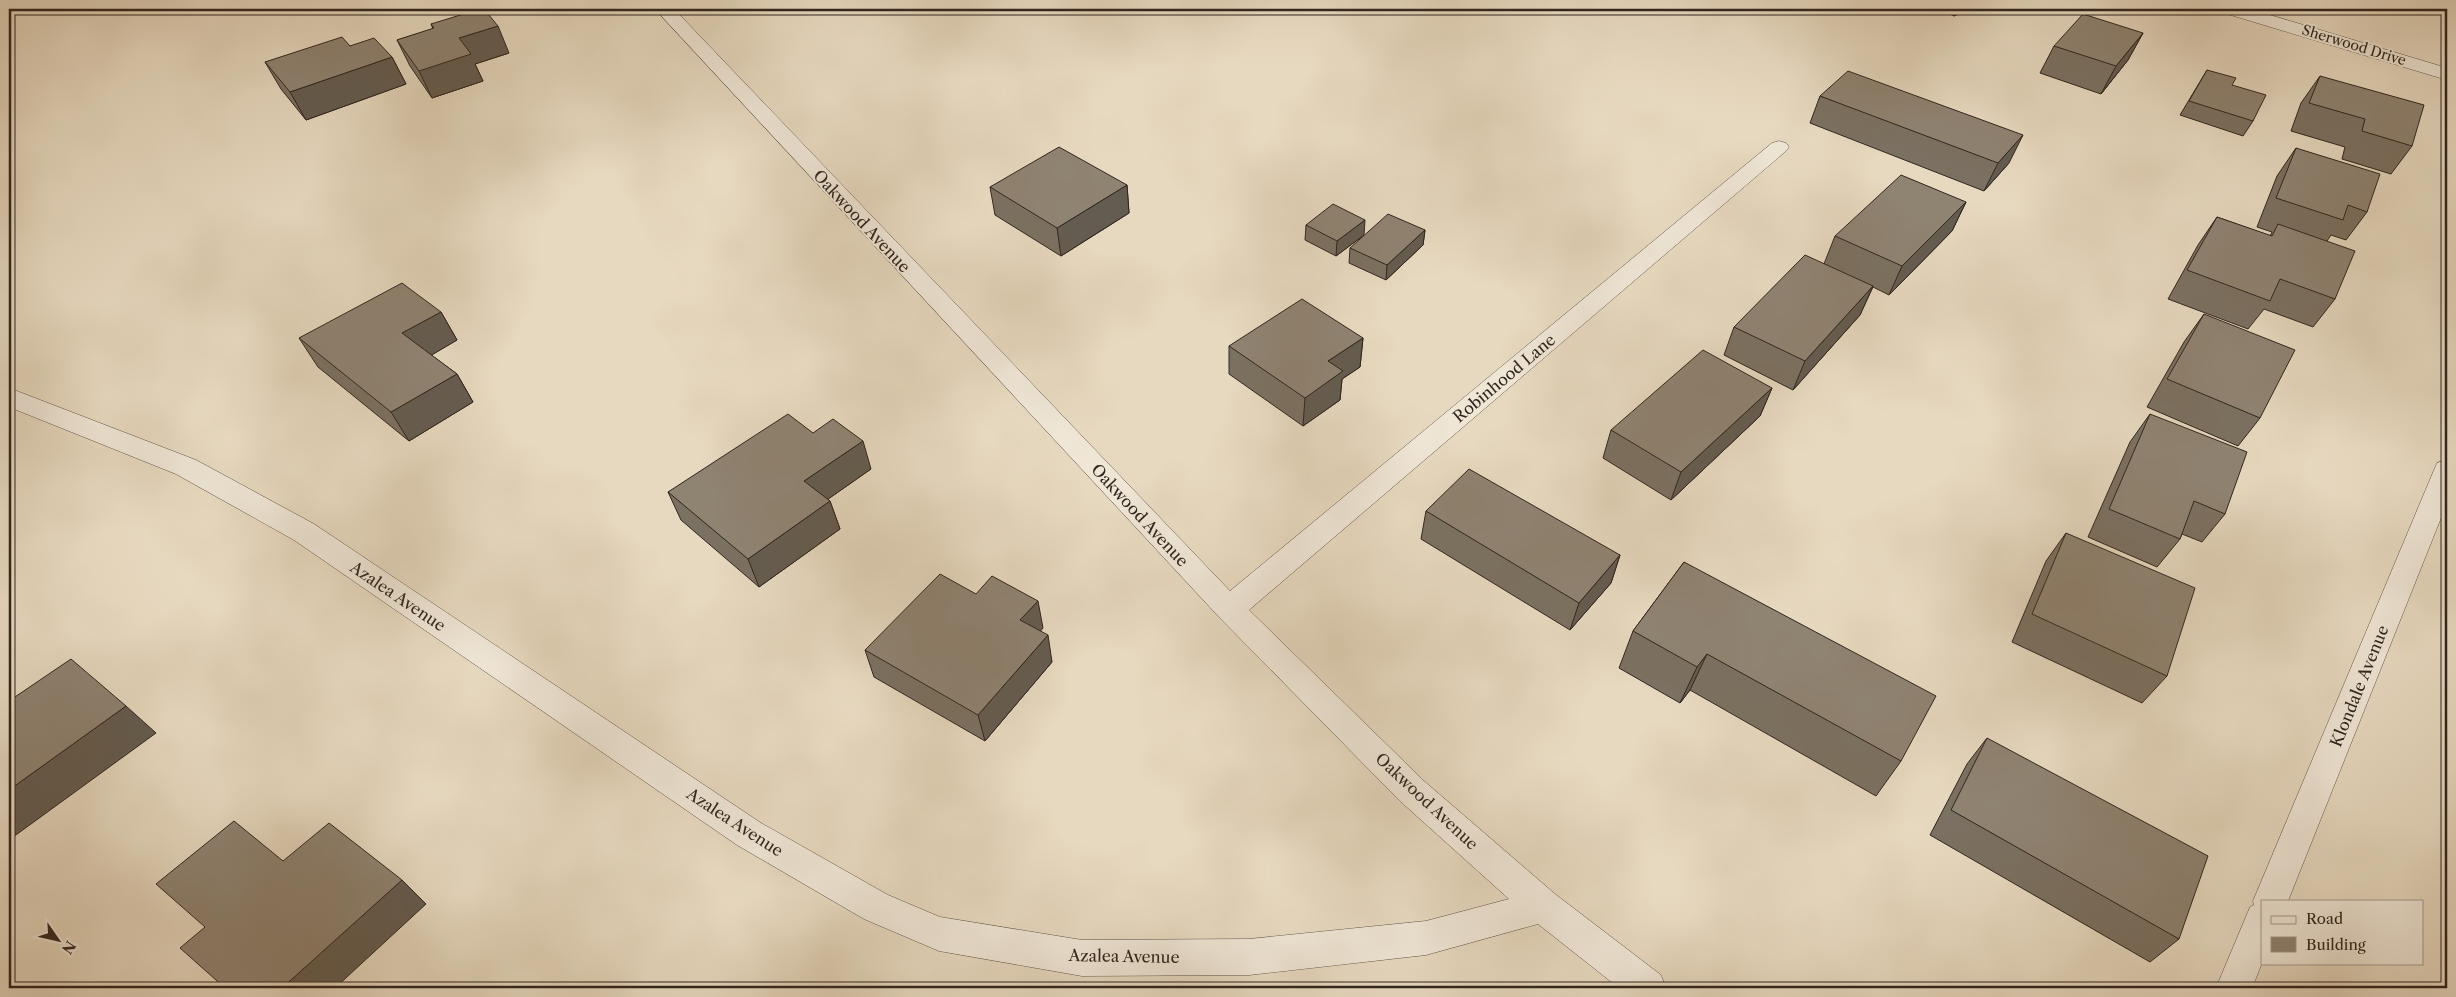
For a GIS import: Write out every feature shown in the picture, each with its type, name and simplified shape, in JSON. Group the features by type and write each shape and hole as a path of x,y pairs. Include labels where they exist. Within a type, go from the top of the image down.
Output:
{"street":[{"name":"Oakwood Avenue","path":"664,9 1229,609 1412,790 1543,906 1648,988"},
{"name":"Sherwood Drive","path":"2231,9 2447,74"},
{"name":"Robinhood Lane","path":"1229,609 1779,147"},
{"name":"Azalea Avenue","path":"9,397 186,466 304,532 749,834 876,907 939,934 1082,958 1249,958 1426,938 1543,906"},
{"name":"Klondale Avenue","path":"2270,900 2447,470"},
{"path":"2234,988 2261,921"}],"building":[{"path":"484,9 498,26 459,38 471,54 419,71 397,40 434,28 431,24"},
{"path":"2083,14 2143,33 2116,66 2054,46"},
{"path":"342,37 350,46 374,38 392,57 290,92 265,62"},
{"path":"2207,70 2236,78 2232,85 2266,95 2253,121 2189,101"},
{"path":"1848,71 2023,135 1998,163 1820,96"},
{"path":"2320,76 2424,105 2412,146 2362,131 2365,119 2309,103"},
{"path":"1059,147 1127,185 1057,228 990,187"},
{"path":"2296,148 2380,174 2367,212 2348,205 2343,220 2276,198"},
{"path":"1901,175 1966,202 1902,266 1835,236"},
{"path":"1333,204 1365,220 1337,241 1306,225"},
{"path":"1388,214 1425,230 1387,265 1350,248"},
{"path":"2217,217 2272,236 2278,224 2355,251 2335,299 2280,279 2270,301 2187,270"},
{"path":"1805,255 1873,286 1805,361 1734,327"},
{"path":"402,283 441,312 402,333 457,374 391,412 299,338"},
{"path":"1302,299 1363,338 1328,361 1343,371 1305,398 1229,346"},
{"path":"2204,314 2295,350 2260,418 2167,379"},
{"path":"1703,350 1772,388 1681,472 1611,430"},
{"path":"788,414 813,433 833,419 863,441 804,481 830,501 748,559 668,492"},
{"path":"2150,414 2247,452 2225,514 2194,501 2180,539 2109,509"},
{"path":"1469,469 1620,555 1579,603 1426,511"},
{"path":"2066,533 2195,588 2167,676 2032,614"},
{"path":"1684,562 1936,696 1901,761 1707,654 1697,667 1633,631"},
{"path":"940,574 976,594 992,576 1038,601 1020,620 1048,635 978,715 865,650"},
{"path":"71,659 126,706 9,790 9,701"},
{"path":"1987,738 2208,856 2179,939 1951,810"},
{"path":"234,821 283,861 329,823 402,880 282,988 225,988 180,948 205,927 156,884"}]}
